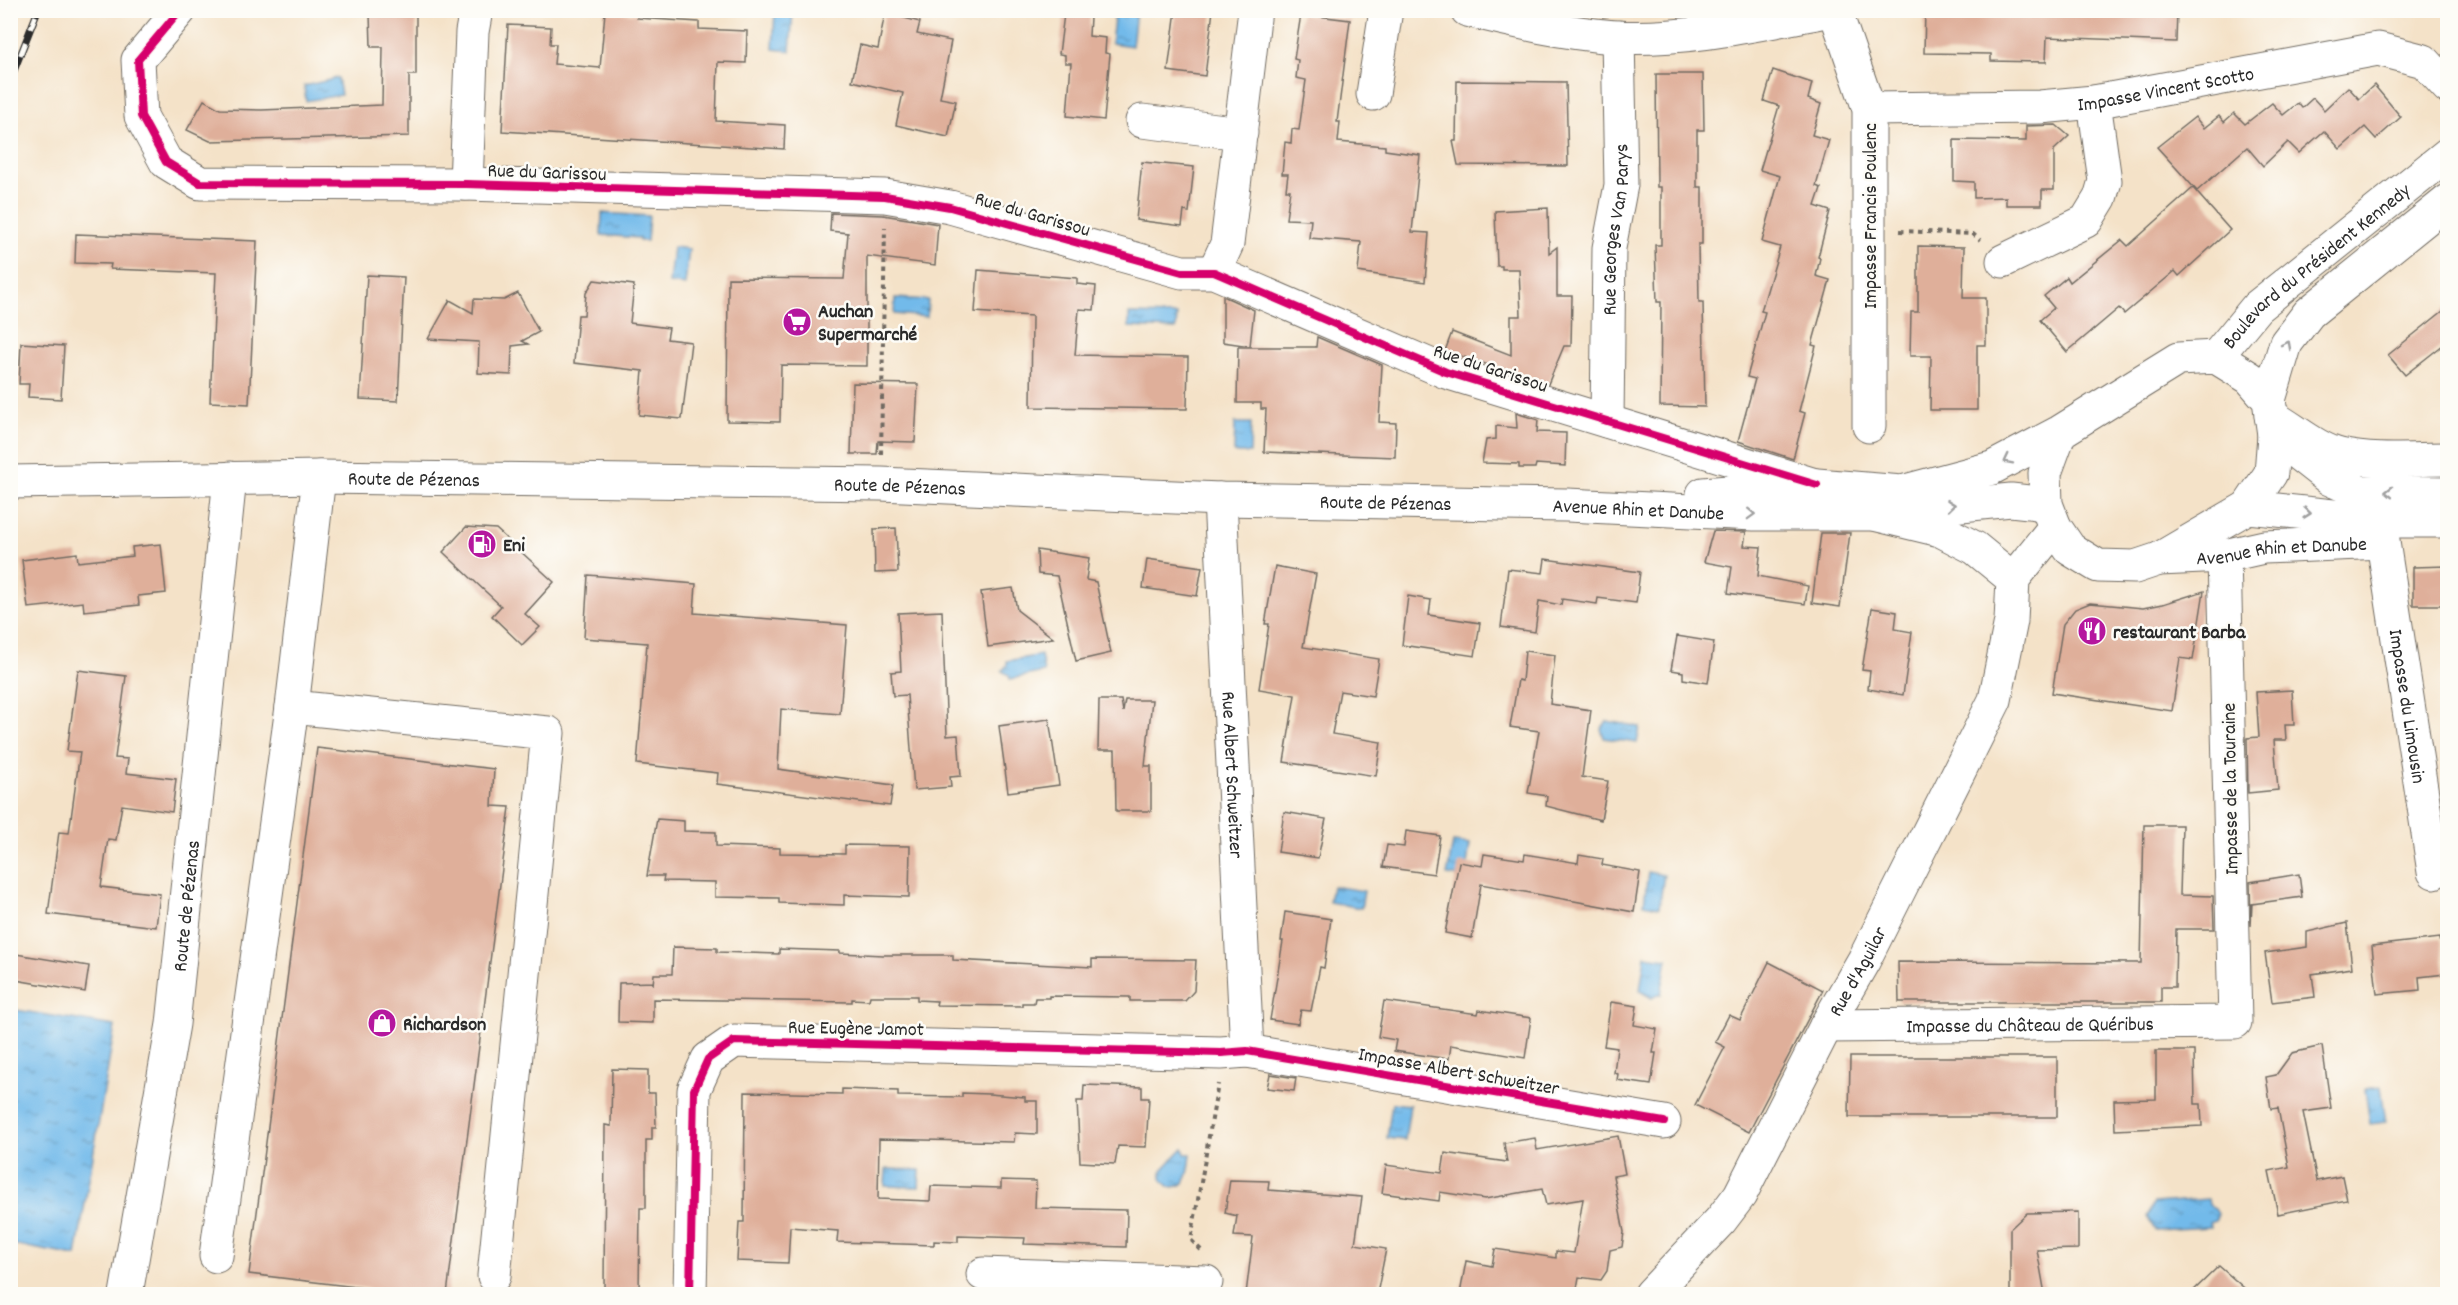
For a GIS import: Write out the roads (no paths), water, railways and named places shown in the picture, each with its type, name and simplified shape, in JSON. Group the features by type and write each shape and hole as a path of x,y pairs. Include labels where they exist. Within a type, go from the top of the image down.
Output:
{"street":[{"name":"Rue du Garissou","path":"180,10 138,60 141,116 166,162 200,183 466,184 885,196 950,207 1182,272 1214,272 1446,372 1817,485"},
{"path":"466,184 476,10"},
{"path":"1214,272 1227,244 1255,10"},
{"path":"1373,94 1386,10"},
{"path":"1467,10 1559,21 1618,37 1701,34 1834,10"},
{"name":"Impasse Francis Poulenc","path":"1834,10 1869,109 1869,426"},
{"name":"Rue Georges Van Parys","path":"1607,421 1609,248 1621,185 1618,37"},
{"name":"Impasse Vincent Scotto","path":"1869,109 2040,107 2094,102 2378,49 2424,61 2448,87"},
{"path":"2003,261 2086,220 2100,198 2105,181 2094,102"},
{"path":"1142,121 1241,133"},
{"name":"Boulevard du Président Kennedy","path":"2216,357 2257,307 2448,154"},
{"name":"Boulevard du Président Kennedy","path":"2248,507 2271,473 2271,417 2286,343 2309,313 2448,201"},
{"path":"2248,507 2159,559 2135,567 2098,566 2057,527 2045,473 2060,432 2178,359 2216,357 2250,378 2271,417 2330,479 2360,492 2448,493"},
{"path":"2271,417 2314,443 2339,454 2394,460 2448,459"},
{"name":"Avenue Rhin et Danube","path":"1567,505 1817,485 1902,492 1992,468 2060,432"},
{"name":"Route de Pézenas","path":"126,1294 173,1024 230,477"},
{"path":"216,1256 292,707 319,477"},
{"name":"Route de Pézenas","path":"10,482 319,477 880,484 1220,499 1567,505"},
{"name":"Rue Albert Schweitzer","path":"1220,499 1234,1052"},
{"name":"Avenue Rhin et Danube","path":"1567,505 1754,514 1872,514 2011,500 2057,527"},
{"name":"Avenue Rhin et Danube","path":"2248,507 2382,531"},
{"path":"1872,514 1940,530 1975,549 2013,579 2057,527"},
{"name":"Avenue Rhin et Danube","path":"2159,559 2224,556 2264,547 2448,522"},
{"name":"Rue d'Aguilar","path":"2011,621 2057,527"},
{"name":"Impasse du Limousin","path":"2382,531 2434,872"},
{"name":"Impasse de la Touraine","path":"2224,556 2235,1022"},
{"name":"Rue d'Aguilar","path":"1651,1294 1721,1220 1740,1195 1995,700 2011,621 2013,579"},
{"path":"292,707 548,733 494,1276"},
{"name":"Impasse du Château de Quéribus","path":"1826,1026 2235,1022"},
{"name":"Rue Eugène Jamot","path":"690,1294 694,1090 699,1074 708,1059 734,1041 1234,1052"},
{"name":"Impasse Albert Schweitzer","path":"1234,1052 1664,1122"},
{"path":"982,1274 1206,1278"}],"water":[{"path":"775,11 793,11 790,51 773,49"},
{"path":"1115,11 1136,11 1132,46 1111,43"},
{"path":"338,78 341,95 306,101 304,86"},
{"path":"602,213 649,216 647,241 639,241 639,238 601,235"},
{"path":"673,247 689,249 685,285 669,283"},
{"path":"895,298 928,300 927,317 894,314"},
{"path":"1129,314 1177,315 1176,329 1129,327"},
{"path":"1235,423 1251,423 1250,453 1234,453"},
{"path":"1041,655 1044,672 1010,679 1009,675 1002,671 1007,661"},
{"path":"1607,721 1640,727 1637,743 1604,738 1601,729"},
{"path":"1453,842 1470,844 1465,878 1447,875"},
{"path":"1648,872 1664,875 1659,907 1644,904"},
{"path":"1332,886 1364,891 1361,908 1329,902"},
{"path":"1645,956 1667,959 1661,994 1652,998 1640,991"},
{"path":"10,1009 115,1026 76,1256 11,1244"},
{"path":"2381,1087 2386,1122 2370,1124 2365,1089"},
{"path":"1392,1103 1410,1105 1405,1140 1387,1138"},
{"path":"1183,1148 1185,1154 1191,1154 1189,1171 1185,1181 1170,1187 1162,1180 1162,1170"},
{"path":"886,1169 920,1170 919,1187 885,1186"},
{"path":"2208,1199 2209,1205 2218,1213 2215,1221 2209,1223 2210,1227 2155,1230 2147,1217 2154,1203"}],"railway":[{"path":"10,81 38,10"}],"place":[{"name":"Auchan Supermarché","path":"797,322"},
{"name":"Eni","path":"482,544"},
{"name":"restaurant Barba","path":"2092,631"},
{"name":"Richardson","path":"382,1023"}]}
